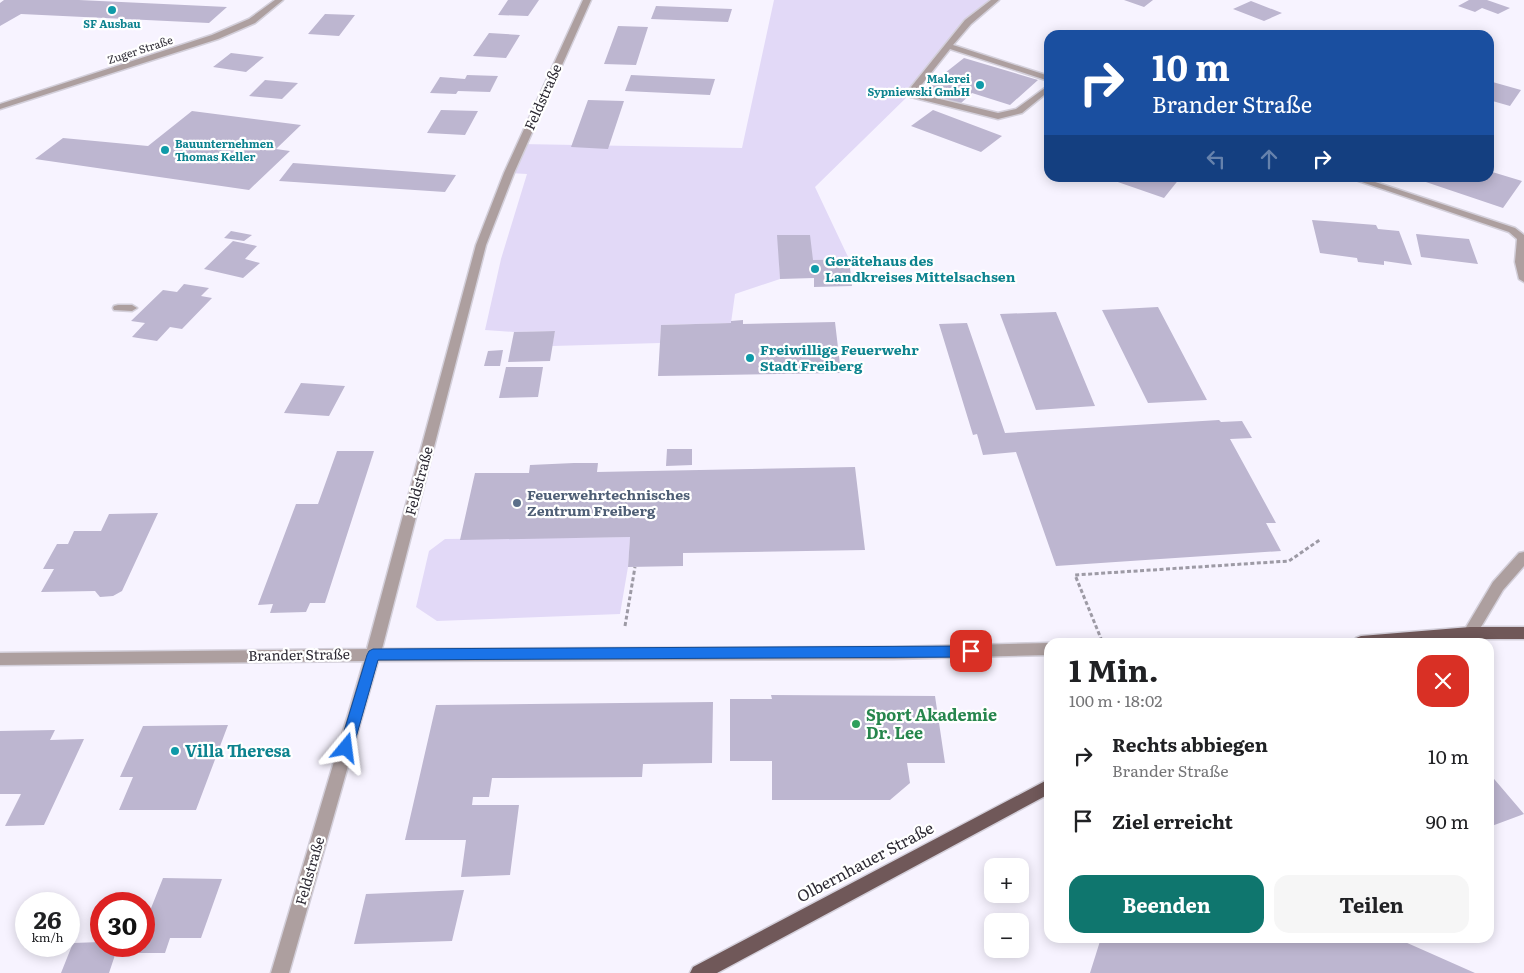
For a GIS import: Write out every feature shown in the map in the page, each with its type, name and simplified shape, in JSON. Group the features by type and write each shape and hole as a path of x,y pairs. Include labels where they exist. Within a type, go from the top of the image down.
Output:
{"main road":[{"path":"1409,638 1470,633 1524,633"},
{"name":"Olbernhauer Straße","path":"699,973 1044,789"}],"street":[{"name":"Zuger Straße","path":"0,107 215,38 252,21 279,0"},
{"name":"Feldstraße","path":"280,973 373,655 481,245 509,173 587,0"},
{"path":"995,0 968,22 910,94 998,116 1020,111 1044,91"},
{"path":"949,46 1044,77"},
{"path":"1367,182 1512,230 1522,238 1520,262 1524,279"},
{"path":"118,308 132,308"},
{"path":"1470,633 1498,586 1524,557"},
{"name":"Brander Straße","path":"0,659 894,653 1044,649"}],"path":[{"path":"1100,638 1075,574 1289,561 1321,538"},
{"path":"620,654 635,567"}],"shaded area":[{"path":"774,0 995,0 968,22 910,94 815,187 849,259 813,260 778,236 780,279 735,294 731,323 661,325 660,343 552,346 555,331 514,332 485,330 501,259 527,174 509,173 521,144 742,148"},
{"path":"630,537 628,567 620,614 437,621 416,607 429,551 445,539"}],"building":[{"name":"SF Ausbau","path":"4,0 79,0 227,7 209,23 21,14 0,26 0,3"},
{"path":"508,0 539,0 528,16 498,15"},
{"path":"1124,0 1153,0 1144,7"},
{"path":"1469,0 1487,0 1510,8 1498,14 1482,8 1475,12 1458,6"},
{"path":"1251,1 1282,13 1264,21 1233,9"},
{"path":"656,6 732,9 728,22 651,19"},
{"path":"325,14 355,15 339,36 308,34"},
{"path":"618,26 648,27 636,65 604,64"},
{"path":"489,33 520,35 506,58 473,56"},
{"path":"231,53 264,57 246,72 213,67"},
{"name":"Malerei Sypniewski GmbH","path":"964,58 1038,80 1010,105 972,93 960,104 922,91"},
{"path":"467,75 498,76 490,92 458,91 456,94 430,93 440,77 465,79"},
{"path":"631,75 715,79 710,95 625,91"},
{"path":"265,80 298,83 282,99 249,96"},
{"path":"1494,82 1521,90 1510,106 1494,101"},
{"path":"588,100 624,101 608,149 571,147"},
{"path":"441,110 478,111 465,135 427,133"},
{"path":"933,110 1002,136 981,152 911,126"},
{"name":"Bauunternehmen Thomas Keller","path":"192,111 301,125 276,149 290,151 249,190 35,159 63,138 148,146"},
{"path":"293,163 456,175 445,192 279,181"},
{"path":"1494,173 1522,181 1503,208 1426,182 1494,182"},
{"path":"1118,182 1177,182 1164,198"},
{"path":"1312,220 1376,225 1378,229 1399,231 1412,265 1384,261 1384,265 1358,262 1357,258 1320,253"},
{"path":"231,231 252,235 244,241 224,238"},
{"path":"1416,234 1469,239 1478,264 1421,257"},
{"name":"Gerätehaus des Landkreises Mittelsachsen","path":"777,235 810,235 813,260 849,259 852,286 814,287 814,278 780,279"},
{"path":"233,241 257,246 245,259 260,263 243,278 204,269"},
{"path":"184,284 209,288 201,296 212,298 182,329 170,327 157,341 132,337 145,323 131,321 163,290 177,292"},
{"path":"1158,307 1207,400 1148,403 1102,310"},
{"path":"1056,312 1095,406 1036,410 1000,314"},
{"name":"Freiwillige Feuerwehr Stadt Freiberg","path":"743,320 743,324 835,322 841,373 658,376 661,325 731,323 731,321"},
{"path":"967,323 1005,433 1219,420 1221,422 1242,421 1252,438 1230,439 1276,523 1266,523 1281,551 1056,566 1016,452 983,455 977,434 973,435 939,324"},
{"path":"555,331 550,361 508,362 514,332"},
{"path":"503,350 500,366 484,366 488,351"},
{"path":"506,367 543,367 538,397 499,398"},
{"path":"301,383 345,386 329,416 284,413"},
{"path":"667,449 692,449 692,465 666,466"},
{"path":"337,451 374,451 325,603 310,603 306,612 270,613 273,604 258,605 296,504 318,504"},
{"path":"598,463 597,472 855,467 865,550 683,553 683,566 628,567 630,537 460,540 475,473 529,473 530,465"},
{"path":"158,513 122,591 113,596 100,597 95,591 41,592 54,569 43,569 57,544 68,544 74,531 101,531 109,514"},
{"path":"771,695 935,696 945,763 907,763 910,783 890,800 772,800 772,761 730,761 730,699 772,699"},
{"path":"713,702 712,763 643,764 642,777 492,778 489,797 473,797 472,805 519,805 510,875 461,877 466,840 405,840 436,705"},
{"name":"Villa Theresa","path":"228,725 196,810 119,810 133,777 120,777 143,726"},
{"path":"55,730 50,740 84,739 44,825 5,826 21,794 0,794 0,731"},
{"path":"1494,779 1524,814 1494,825"},
{"path":"163,878 222,879 201,938 170,938 165,953 155,953 155,898"},
{"path":"464,890 452,941 354,944 366,894"},
{"path":"90,942 90,957 114,957 109,973 61,973 67,957 80,957 80,943"},
{"path":"1099,943 1407,943 1475,973 1090,973"}],"place":[{"name":"SF Ausbau","path":"112,10"},
{"name":"Malerei Sypniewski GmbH","path":"980,85"},
{"name":"Bauunternehmen Thomas Keller","path":"165,150"},
{"name":"Gerätehaus des Landkreises Mittelsachsen","path":"815,269"},
{"name":"Freiwillige Feuerwehr Stadt Freiberg","path":"750,358"},
{"name":"Feuerwehrtechnisches Zentrum Freiberg","path":"517,503"},
{"name":"Sport Akademie Dr. Lee","path":"856,724"},
{"name":"Villa Theresa","path":"175,751"}],"route":[{"path":"346,748 373,655 971,651"}]}
